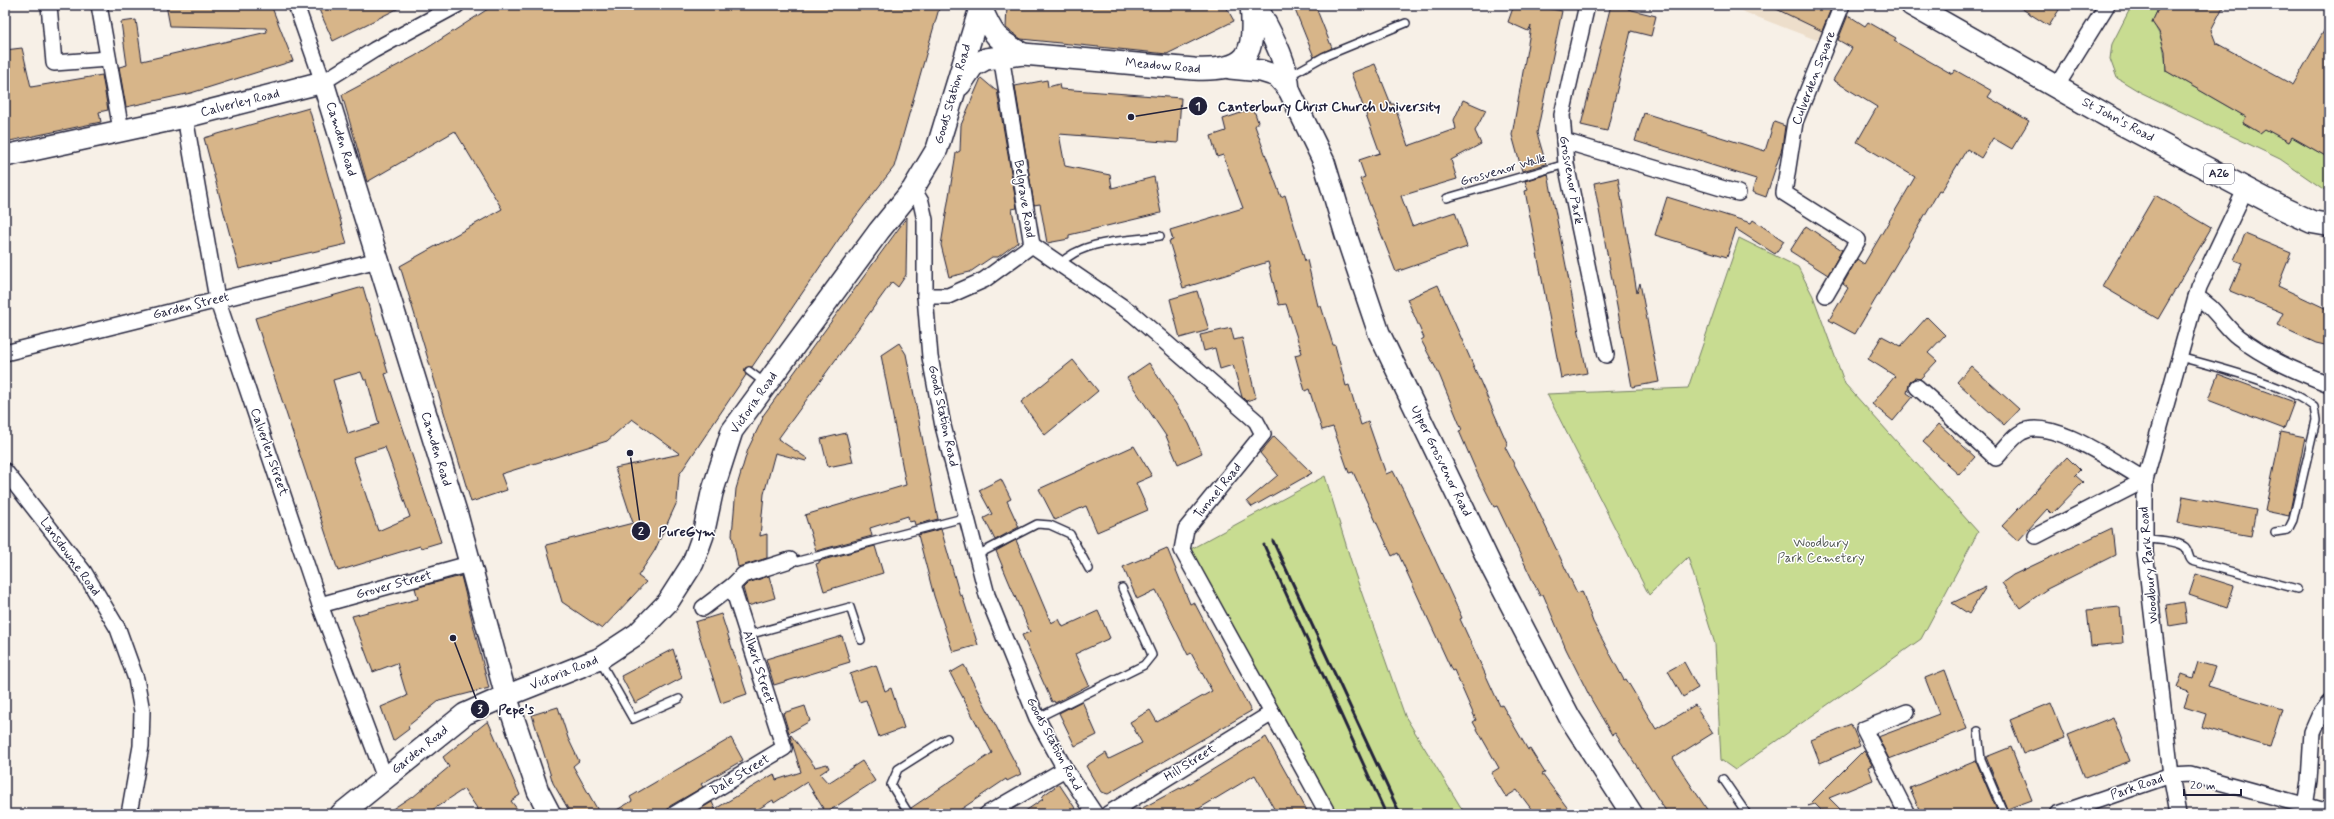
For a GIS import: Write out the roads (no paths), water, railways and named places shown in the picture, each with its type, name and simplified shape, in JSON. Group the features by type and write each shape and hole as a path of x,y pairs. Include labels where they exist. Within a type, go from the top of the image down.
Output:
{"highway":[{"name":"St John's Road","path":"1920,7 2110,118 2312,222 2329,225"}],"street":[{"path":"49,5 54,63 108,59"},
{"path":"99,5 121,130"},
{"path":"296,5 323,82"},
{"name":"Calverley Road","path":"5,156 185,117 323,82 374,50 457,5"},
{"path":"1230,68 1238,64 1249,49 1253,32 1251,5"},
{"name":"Upper Grosvenor Road","path":"1256,5 1274,41 1289,83 1324,162 1346,235 1379,333 1493,570 1570,718 1632,814"},
{"name":"Grosvenor Park","path":"1587,5 1562,115 1566,164 1606,355"},
{"name":"Culverden Square","path":"1826,295 1858,240 1784,193 1795,122 1842,5"},
{"path":"2056,86 2107,5"},
{"name":"Meadow Road","path":"981,6 991,30 1000,41 1023,54"},
{"name":"Goods Station Road","path":"981,6 966,47 957,88 937,149 913,189 921,202 925,220 925,296 930,357 943,426 987,595 1037,718 1065,769 1094,814"},
{"name":"Meadow Road","path":"957,88 973,66 986,59 1023,54 1067,54 1202,69 1230,68"},
{"name":"Belgrave Road","path":"925,296 948,296 984,280 1032,245 1001,56"},
{"name":"Upper Grosvenor Road","path":"1230,68 1260,71 1277,76 1289,83"},
{"name":"Camden Road","path":"323,82 457,515 468,564 506,696 538,791 550,814"},
{"name":"Calverley Street","path":"185,117 217,299 320,605 385,778"},
{"path":"1564,141 1738,193"},
{"name":"Woodbury Park Road","path":"2178,814 2171,775 2144,539 2144,480 2196,297 2212,257 2246,188"},
{"name":"Victoria Road","path":"506,696 599,660 637,634 668,602 682,584 693,564 703,535 714,487 732,431 879,231 913,189"},
{"name":"Tunnel Road","path":"1032,245 1133,314 1200,374 1256,421 1263,434 1186,529 1182,550 1328,814"},
{"name":"Garden Street","path":"5,353 378,260"},
{"path":"2196,297 2206,303 2228,328 2244,341 2290,368 2329,384"},
{"path":"1917,387 1996,458 2021,432 2032,428 2044,428 2072,439 2144,480"},
{"name":"Lansdowne Road","path":"5,471 84,572 118,630 136,679 142,711 141,746 129,814"},
{"path":"2036,536 2144,480"},
{"path":"703,608 732,586 743,575 794,560"},
{"name":"Grover Street","path":"320,605 468,564"},
{"name":"Albert Street","path":"732,586 784,748"},
{"name":"Garden Road","path":"341,814 465,714 506,696"},
{"path":"2305,806 2310,776 2312,732 2319,716 2329,703"},
{"path":"1907,712 1864,729 1907,814"},
{"name":"Hill Street","path":"1108,814 1272,713"},
{"name":"Dale Street","path":"675,814 784,748"},
{"path":"987,814 1065,769"},
{"path":"2171,775 2200,776 2329,812"},
{"name":"Park Road","path":"2058,814 2171,775"}],"lane":[{"path":"1289,83 1323,57 1406,23"},
{"name":"Grosvenor Walk","path":"1447,198 1566,164"},
{"path":"1060,264 1069,255 1091,246 1160,236"},
{"path":"2180,357 2262,382 2302,399 2314,407 2316,420 2293,520 2288,530 2275,532"},
{"path":"749,371 767,384"},
{"path":"794,560 967,517"},
{"path":"977,555 1037,524 1050,525 1070,534 1089,569"},
{"path":"2144,539 2183,546 2187,549 2192,561 2297,589"},
{"path":"1037,718 1144,665 1152,656 1122,588"},
{"path":"748,635 850,607 861,640"},
{"path":"599,660 633,719 679,699"},
{"path":"1978,731 1981,760 2004,814"},
{"path":"909,814 891,785 898,769 947,738"},
{"path":"1724,779 1748,814"}],"railway":[{"path":"1273,541 1400,814"},
{"path":"1264,545 1386,814"}],"place":[{"name":"Canterbury Christ Church University","path":"1131,117"},
{"name":"PureGym","path":"630,453"},
{"name":"Pepe's","path":"453,638"}],"park label":[{"name":"Woodbury Park Cemetery","path":"1821,550"}]}
